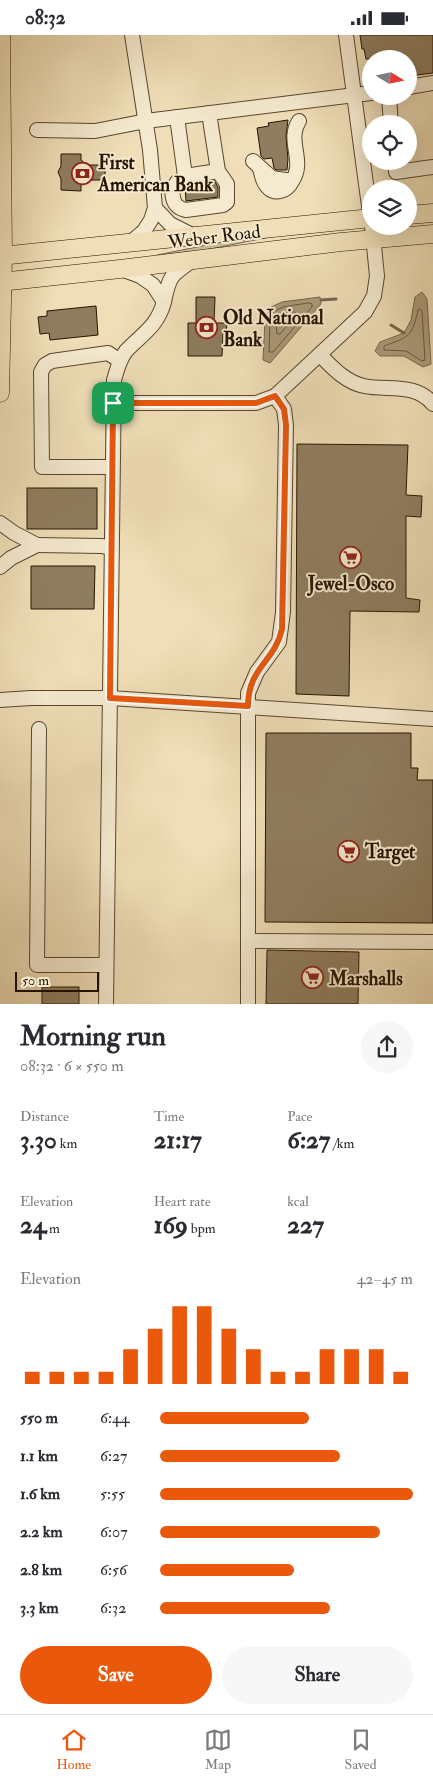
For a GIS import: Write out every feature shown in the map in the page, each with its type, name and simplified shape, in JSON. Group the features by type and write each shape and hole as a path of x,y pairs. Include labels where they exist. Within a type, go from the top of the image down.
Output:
{"main road":[{"path":"0,393 2,256 1,35"},
{"path":"417,214 433,213"},
{"name":"Weber Road","path":"2,256 362,220"},
{"name":"Weber Road","path":"417,234 433,234"},
{"name":"Weber Road","path":"1,281 120,269 362,235"}],"lane":[{"path":"130,243 144,231 151,220 155,208 150,150 132,35"},
{"path":"346,35 366,180"},
{"path":"418,86 433,83"},
{"path":"37,131 95,131 146,121 362,94"},
{"path":"208,113 218,171 226,181 227,202 220,206 186,210 178,208 174,203 173,188 177,182 185,178 185,176 218,171"},
{"path":"177,117 185,176"},
{"path":"257,165 272,178 292,181 297,175 298,166 294,130 299,121"},
{"path":"417,169 433,167"},
{"path":"396,170 396,172 411,170"},
{"path":"155,208 170,224 194,236"},
{"path":"113,403 256,403 275,396 365,312 374,296 377,276 373,235"},
{"path":"106,1004 114,380 125,352 153,326 160,315 168,282 177,271 195,259"},
{"path":"120,269 140,276 153,285 164,303"},
{"path":"112,467 42,467 41,372 45,365 52,361 108,353 120,361"},
{"path":"320,355 342,376 363,386 403,388 419,392 433,404"},
{"path":"248,1004 248,693 256,672 279,643 282,629 286,425 284,409 275,396"},
{"path":"0,523 14,533 38,545 102,546 111,548"},
{"path":"0,567 11,558 38,545"},
{"path":"0,700 110,698 433,719"},
{"path":"39,729 37,965 106,965"},
{"path":"248,941 433,942"}],"shaded area":[{"path":"270,237 200,251 157,257 157,255 227,241"}],"water":[{"path":"422,292 427,299 431,364 423,367 404,356 380,356 375,351 380,342 404,333 411,320 415,297"},
{"path":"320,297 321,304 270,363 263,360 265,320 269,308 282,302"}],"building":[{"path":"360,35 433,35 433,73 418,75 418,50 362,49"},
{"path":"288,120 286,136 287,170 276,170 272,158 264,159 261,156 257,128 269,126 268,123"},
{"name":"First American Bank","path":"61,154 81,154 81,160 87,165 101,165 105,169 105,176 101,180 87,180 81,185 81,191 61,190 61,179 58,172 61,166"},
{"path":"214,180 218,187 218,197 186,201 185,188 191,184"},
{"name":"Old National Bank","path":"196,297 215,297 214,323 227,323 226,333 223,333 222,356 188,356 188,323 196,323"},
{"path":"96,306 98,335 50,340 49,333 40,334 38,317 47,316 47,311"},
{"name":"Jewel-Osco","path":"297,444 408,445 406,495 422,496 421,517 406,516 406,598 420,600 419,612 350,611 349,696 296,694"},
{"path":"27,488 97,488 97,529 27,529"},
{"path":"31,566 95,566 94,609 31,609"},
{"name":"Target","path":"266,733 411,733 411,768 418,768 417,780 433,780 433,923 265,922"},
{"name":"Marshalls","path":"267,950 359,952 358,1004 266,1004"},
{"path":"42,987 79,987 79,1004 42,1004"}],"waterway":[{"path":"321,300 336,299"},
{"path":"391,325 404,333"}],"place":[{"name":"First American Bank","path":"82,173"},
{"name":"Old National Bank","path":"207,328"},
{"name":"Jewel-Osco","path":"351,557"},
{"name":"Target","path":"349,851"},
{"name":"Marshalls","path":"313,978"}],"route":[{"path":"275,396 284,409 286,431 282,629 279,643 256,672 251,682 248,693 248,706 110,698 113,403 256,403 275,396"}]}
